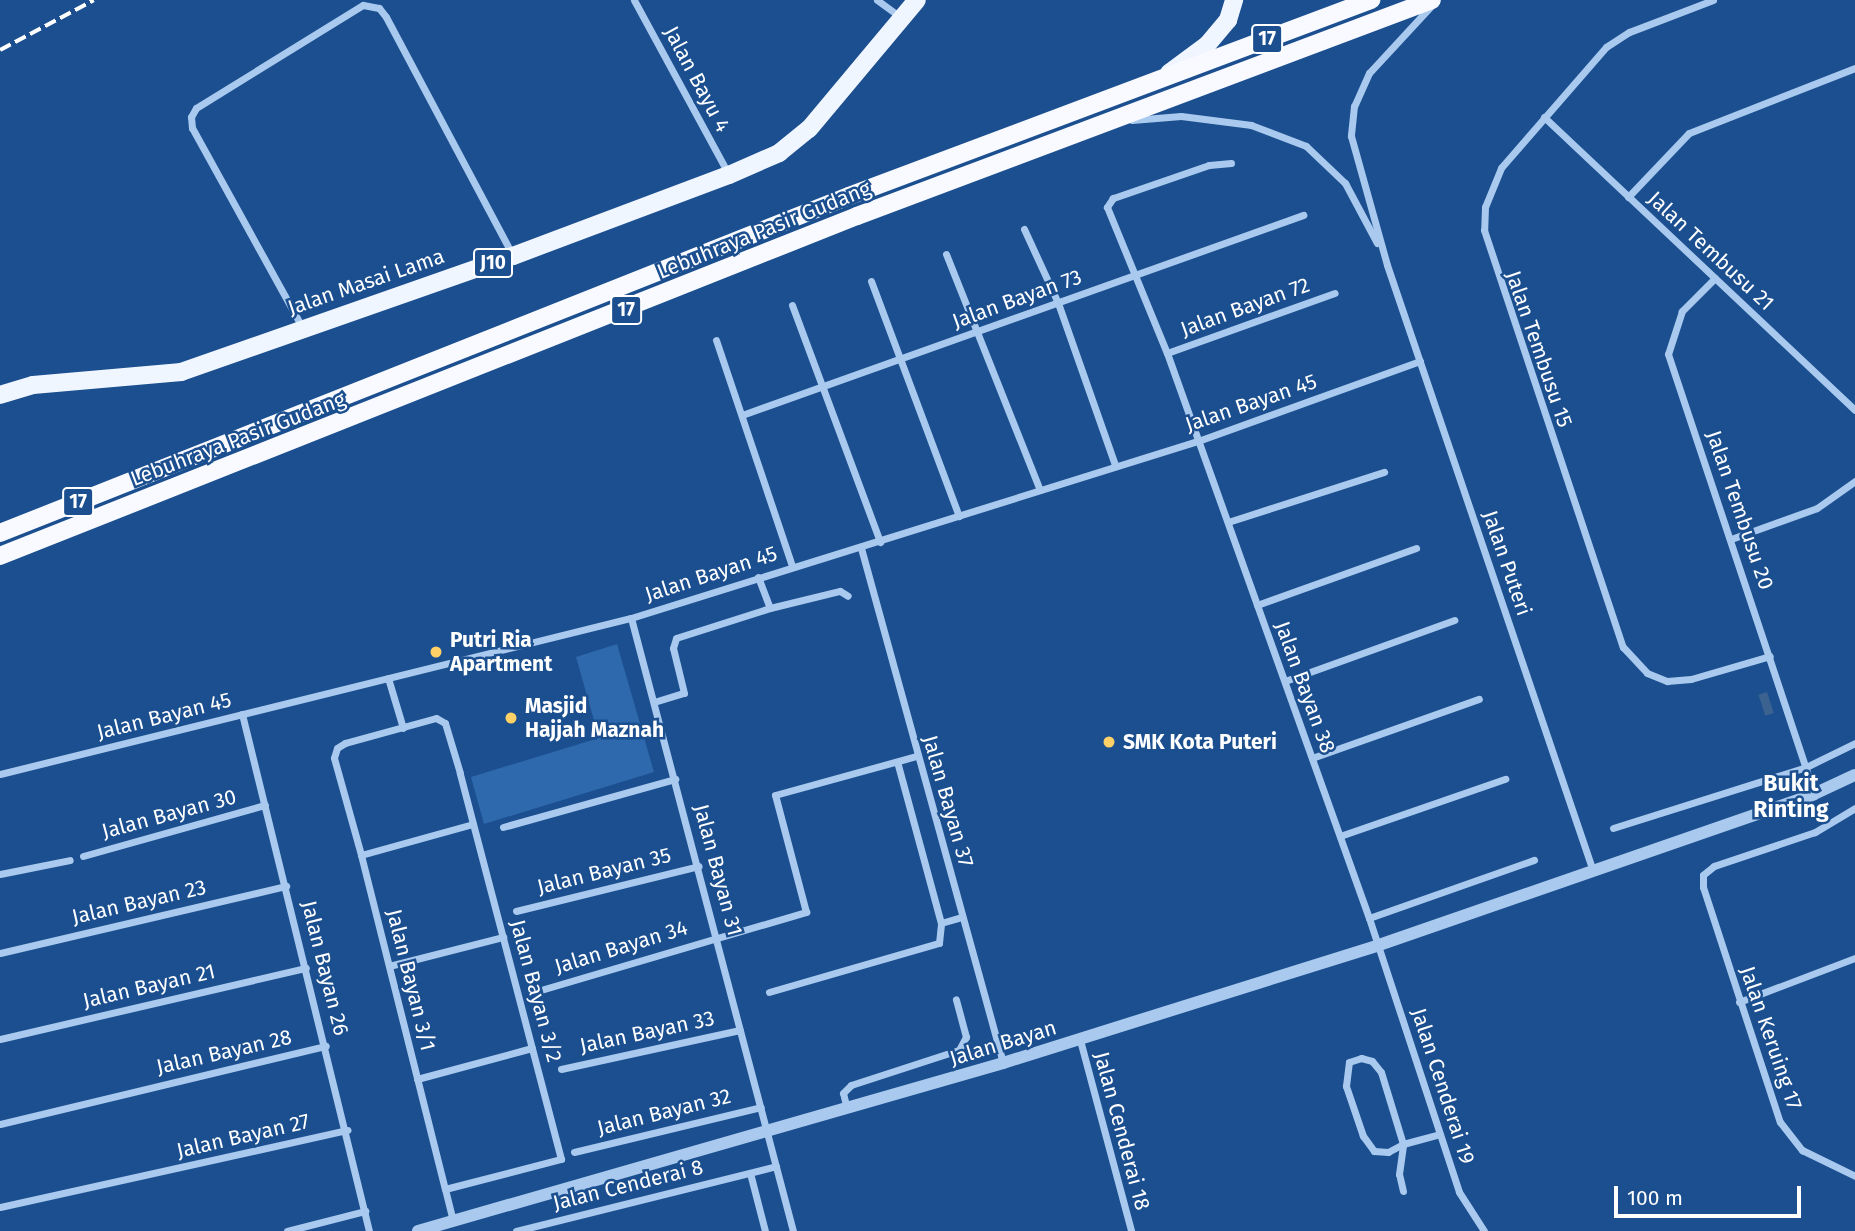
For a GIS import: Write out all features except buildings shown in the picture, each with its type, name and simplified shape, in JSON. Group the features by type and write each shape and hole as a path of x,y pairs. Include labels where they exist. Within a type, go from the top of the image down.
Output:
{"highway":[{"name":"Lebuhraya Pasir Gudang","path":"0,533 849,196 1371,0"},
{"name":"Lebuhraya Pasir Gudang","path":"0,556 1107,122 1432,0"}],"main road":[{"name":"Jalan Masai Lama","path":"0,395 33,385 181,372 302,327 513,256 729,175 779,153 809,129 917,0"},
{"path":"1163,78 1207,45 1228,20 1234,0"}],"street":[{"name":"Jalan Bayu 4","path":"634,0 729,175"},
{"path":"877,0 902,19"},
{"name":"Jalan Puteri","path":"1438,0 1380,58 1361,89 1351,122 1387,265 1594,872"},
{"name":"Jalan Tembusu 15","path":"1713,0 1615,39 1501,168 1490,187 1484,230 1623,647 1647,673 1667,681 1691,679 1770,656"},
{"path":"302,327 192,128 191,117 196,108 363,5 379,8 386,17 513,256"},
{"path":"1628,197 1689,133 1855,68"},
{"name":"Jalan Puteri","path":"1107,122 1181,116 1251,125 1306,146 1345,183 1387,265"},
{"name":"Jalan Tembusu 21","path":"1544,117 1855,410"},
{"name":"Jalan Bayan 38","path":"1231,163 1209,164 1109,201 1107,207 1167,353 1379,945"},
{"name":"Jalan Bayan 73","path":"742,415 1303,215"},
{"path":"1024,229 1058,303 1115,465"},
{"path":"946,254 1040,490"},
{"name":"Jalan Tembusu 20","path":"1715,278 1682,311 1668,355 1814,794"},
{"path":"871,281 959,516"},
{"name":"Jalan Bayan 72","path":"1167,353 1335,293"},
{"path":"792,305 825,386 880,542"},
{"path":"716,340 792,566"},
{"name":"Jalan Bayan 45","path":"0,774 631,618 1198,441 1420,361"},
{"path":"1228,522 1384,471"},
{"path":"1731,539 1817,508 1855,481"},
{"name":"Jalan Bayan 37","path":"860,548 1003,1063"},
{"path":"1257,605 1416,548"},
{"path":"758,577 770,608"},
{"path":"654,702 684,693 673,648 676,638 770,608 840,591 848,596"},
{"name":"Jalan Bayan 31","path":"631,618 719,937 740,1030 793,1231"},
{"path":"1285,681 1454,620"},
{"path":"388,678 403,728"},
{"path":"1312,758 1479,699"},
{"name":"Jalan Bayan 26","path":"242,715 348,1130 369,1231"},
{"name":"Jalan Bayan 3/2","path":"403,728 441,719 473,824 561,1159 445,1189"},
{"name":"Jalan Bayan 3/1","path":"403,728 337,747 334,758 453,1222"},
{"path":"1613,828 1805,767 1855,743"},
{"name":"Jalan Bayan 34","path":"534,992 806,912 775,795 918,756"},
{"path":"768,992 939,943 941,923 898,765"},
{"name":"Jalan Bayan","path":"418,1231 848,1110 1080,1040 1379,945 1594,872 1814,794 1855,775"},
{"path":"503,827 675,779"},
{"path":"1340,836 1505,779"},
{"name":"Jalan Bayan 30","path":"83,856 265,805"},
{"name":"Jalan Keruing 17","path":"1855,808 1815,832 1714,866 1703,876 1739,1002 1780,1122 1802,1150 1855,1176"},
{"path":"361,855 473,824"},
{"path":"0,874 70,860"},
{"path":"1369,918 1534,860"},
{"name":"Jalan Bayan 35","path":"516,911 699,866"},
{"name":"Jalan Bayan 23","path":"0,953 286,886"},
{"path":"941,923 962,917"},
{"path":"389,966 503,937"},
{"name":"Jalan Cenderai 19","path":"1379,945 1459,1192 1484,1231"},
{"path":"1739,1002 1855,958"},
{"name":"Jalan Bayan 21","path":"0,1039 306,968"},
{"path":"848,1110 843,1093 851,1085 959,1050 966,1037 956,999"},
{"name":"Jalan Bayan 33","path":"561,1069 740,1030"},
{"name":"Jalan Cenderai 18","path":"1080,1040 1131,1231"},
{"name":"Jalan Bayan 28","path":"0,1124 326,1046"},
{"path":"418,1079 533,1048"},
{"path":"1403,1191 1399,1174 1403,1144 1381,1072 1372,1061 1361,1058 1349,1062 1346,1086 1363,1136 1374,1151 1388,1152 1403,1144 1440,1133"},
{"name":"Jalan Bayan 32","path":"574,1152 761,1107"},
{"name":"Jalan Bayan 27","path":"0,1207 348,1130"},
{"name":"Jalan Cenderai 8","path":"516,1231 776,1166"},
{"path":"750,1173 765,1231"},
{"path":"287,1231 365,1211"}],"shaded area":[{"path":"617,644 654,772 484,824 471,777 599,738 576,657"},
{"path":"1767,692 1774,713 1765,716 1758,695"}],"railway":[{"path":"0,50 94,0"}],"place":[{"name":"Putri Ria Apartment","path":"436,652"},
{"name":"Masjid Hajjah Maznah","path":"511,718"},
{"name":"SMK Kota Puteri","path":"1109,742"}],"district":[{"name":"Bukit Rinting","path":"1791,796"}]}
